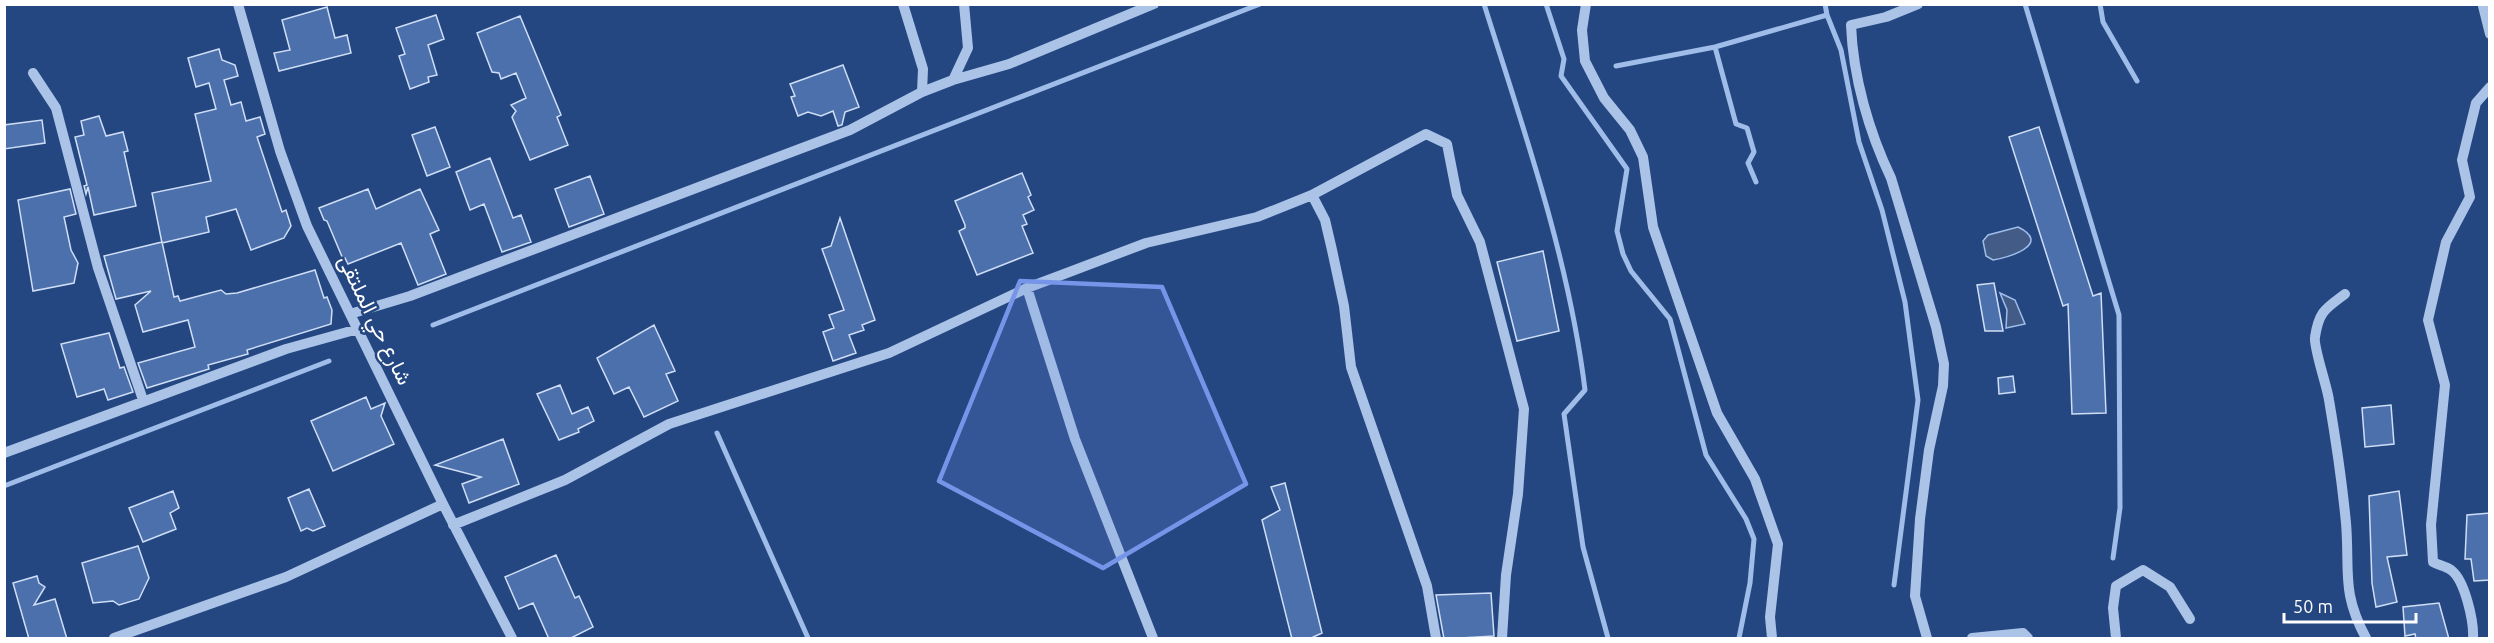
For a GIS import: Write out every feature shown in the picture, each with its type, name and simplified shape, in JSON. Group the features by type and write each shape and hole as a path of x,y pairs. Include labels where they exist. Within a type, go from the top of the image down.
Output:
{"street":[{"name":"شارع حي الملتقى","path":"238,4 280,151 307,226 453,525 512,639"},
{"path":"903,4 924,69 922,92"},
{"path":"953,80 968,48 964,4"},
{"path":"350,314 411,296 850,130 922,92 953,80 1009,64 1154,4"},
{"path":"1586,4 1582,30 1585,61 1604,98 1630,130 1643,157 1653,227 1717,413 1755,479 1778,544 1770,617 1772,639"},
{"path":"1918,4 1886,17 1851,25 1862,95 1880,155 1891,178 1936,327 1944,364 1943,386 1929,450 1920,519 1915,596 1927,639"},
{"path":"2483,6 2490,34"},
{"path":"33,72 56,108 98,268 143,400"},
{"path":"2473,639 2473,627 2463,586 2452,570 2433,562 2431,525 2445,385 2428,320 2446,242 2470,197 2462,160 2476,103 2490,87"},
{"path":"453,525 565,480 669,424 889,352 1027,288 1146,243 1257,217 1312,195 1426,135 1447,144 1457,195 1480,242 1524,409 1518,494 1506,576 1502,639"},
{"path":"1312,195 1325,220 1332,250 1344,306 1351,367 1427,586 1436,639"},
{"path":"1027,288 1076,439 1153,639"},
{"path":"2345,294 2322,311 2314,340 2324,373 2340,461 2346,527 2346,572 2351,602 2353,613 2367,639"},
{"path":"4,453 286,349 358,329"},
{"path":"114,639 286,577 443,504"},
{"path":"2116,639 2113,609 2116,586 2144,570 2170,587 2190,619"},
{"path":"1972,639 2023,633 2028,639"}],"highlighted area":[{"path":"1020,281 1162,287 1246,484 1103,568 939,481"}],"water":[{"path":"2018,227 2028,233 2031,239 2024,249 1993,260 1986,256 1983,241 1988,235"},
{"path":"2000,293 2015,300 2025,324 2006,328 2007,310"}],"building":[{"path":"327,7 335,38 347,35 351,53 279,71 274,53 290,50 282,20"},
{"path":"436,15 444,39 428,45 437,75 428,77 429,82 410,89 399,56 405,54 396,28"},
{"path":"520,16 561,115 557,117 568,145 530,160 512,117 516,111 511,105 526,98 516,73 501,79 499,73 492,72 477,33"},
{"path":"219,49 222,60 235,65 238,76 224,80 231,105 241,102 246,121 260,117 265,134 257,137 282,212 286,210 291,226 284,238 251,250 236,209 206,217 209,232 162,243 152,193 211,181 195,114 216,109 209,83 196,87 188,58"},
{"path":"843,65 859,107 845,112 842,125 838,126 833,111 821,116 808,112 798,116 791,97 795,96 790,84"},
{"path":"99,116 106,136 123,132 128,151 124,152 136,206 94,215 88,187 86,194 84,186 87,185 75,137 84,135 81,121"},
{"path":"42,120 45,143 4,149 4,125"},
{"path":"435,127 450,167 427,176 412,135"},
{"path":"2039,127 2093,296 2101,293 2106,413 2072,414 2068,304 2063,306 2009,137"},
{"path":"490,158 513,218 521,215 531,242 502,252 484,204 470,210 456,172"},
{"path":"1022,173 1034,210 1023,215 1027,224 1022,226 1033,253 977,275 959,231 965,228 965,225 955,201"},
{"path":"590,176 604,214 569,227 555,189"},
{"path":"70,189 76,214 64,217 71,250 78,263 74,283 33,291 18,200"},
{"path":"368,189 376,209 420,189 439,230 430,234 446,274 418,285 401,243 348,264 345,258 343,259 319,208"},
{"path":"840,218 875,320 862,325 864,330 849,335 856,353 833,361 823,332 834,328 829,315 844,310 822,249 831,246"},
{"path":"162,242 174,297 178,296 180,301 221,290 226,294 237,293 315,270 324,298 327,297 332,310 331,324 247,350 248,354 208,365 209,369 147,388 138,363 195,347 188,320 143,332 135,305 151,291 116,299 104,256"},
{"path":"1543,251 1559,331 1517,341 1497,262"},
{"path":"1994,283 2003,331 1985,331 1977,285"},
{"path":"654,325 675,371 666,374 678,401 644,417 629,387 614,394 597,358"},
{"path":"109,333 120,368 124,367 133,392 108,400 104,389 77,397 61,344"},
{"path":"2013,376 2015,392 1999,394 1998,378"},
{"path":"560,385 572,414 588,407 594,421 578,429 579,432 559,440 537,394"},
{"path":"366,397 371,409 385,403 381,416 394,444 333,471 311,421"},
{"path":"2391,405 2394,444 2365,447 2362,408"},
{"path":"503,439 519,484 469,503 462,484 481,477 435,465"},
{"path":"1285,483 1322,633 1309,639 1292,639 1262,520 1280,510 1271,487"},
{"path":"309,489 325,526 313,531 307,528 301,531 288,498"},
{"path":"173,491 179,508 170,513 176,529 143,542 129,508"},
{"path":"2399,491 2407,555 2387,557 2397,602 2376,607 2372,583 2369,496"},
{"path":"2490,513 2490,580 2474,581 2471,559 2465,559 2467,515"},
{"path":"138,546 149,578 139,599 119,605 113,601 93,603 82,563"},
{"path":"556,555 575,598 579,596 593,627 569,639 549,639 533,603 519,609 505,577"},
{"path":"37,576 39,583 45,587 34,605 55,599 67,639 29,639 13,583"},
{"path":"1491,593 1494,636 1444,639 1436,595"},
{"path":"2439,603 2449,639 2416,639 2415,634 2405,636 2403,607"}],"waterway":[{"path":"433,325 1260,4"},
{"path":"1484,4 1544,196 1578,341 1585,390 1564,414 1583,547 1608,638"},
{"path":"1546,4 1564,59 1561,76 1627,169 1617,231 1623,254 1631,271 1670,319 1706,455 1746,519 1754,539 1750,583 1739,638"},
{"path":"1616,66 1715,47 1827,15 1825,4"},
{"path":"2025,4 2119,315 2120,508 2113,558"},
{"path":"2100,4 2103,22 2137,81"},
{"path":"1827,15 1841,50 1859,142 1882,210 1905,302 1918,400 1894,585"},
{"path":"1715,47 1736,124 1747,128 1754,152 1748,163 1756,182"},
{"path":"4,486 329,361"},
{"path":"717,433 808,638"}]}
